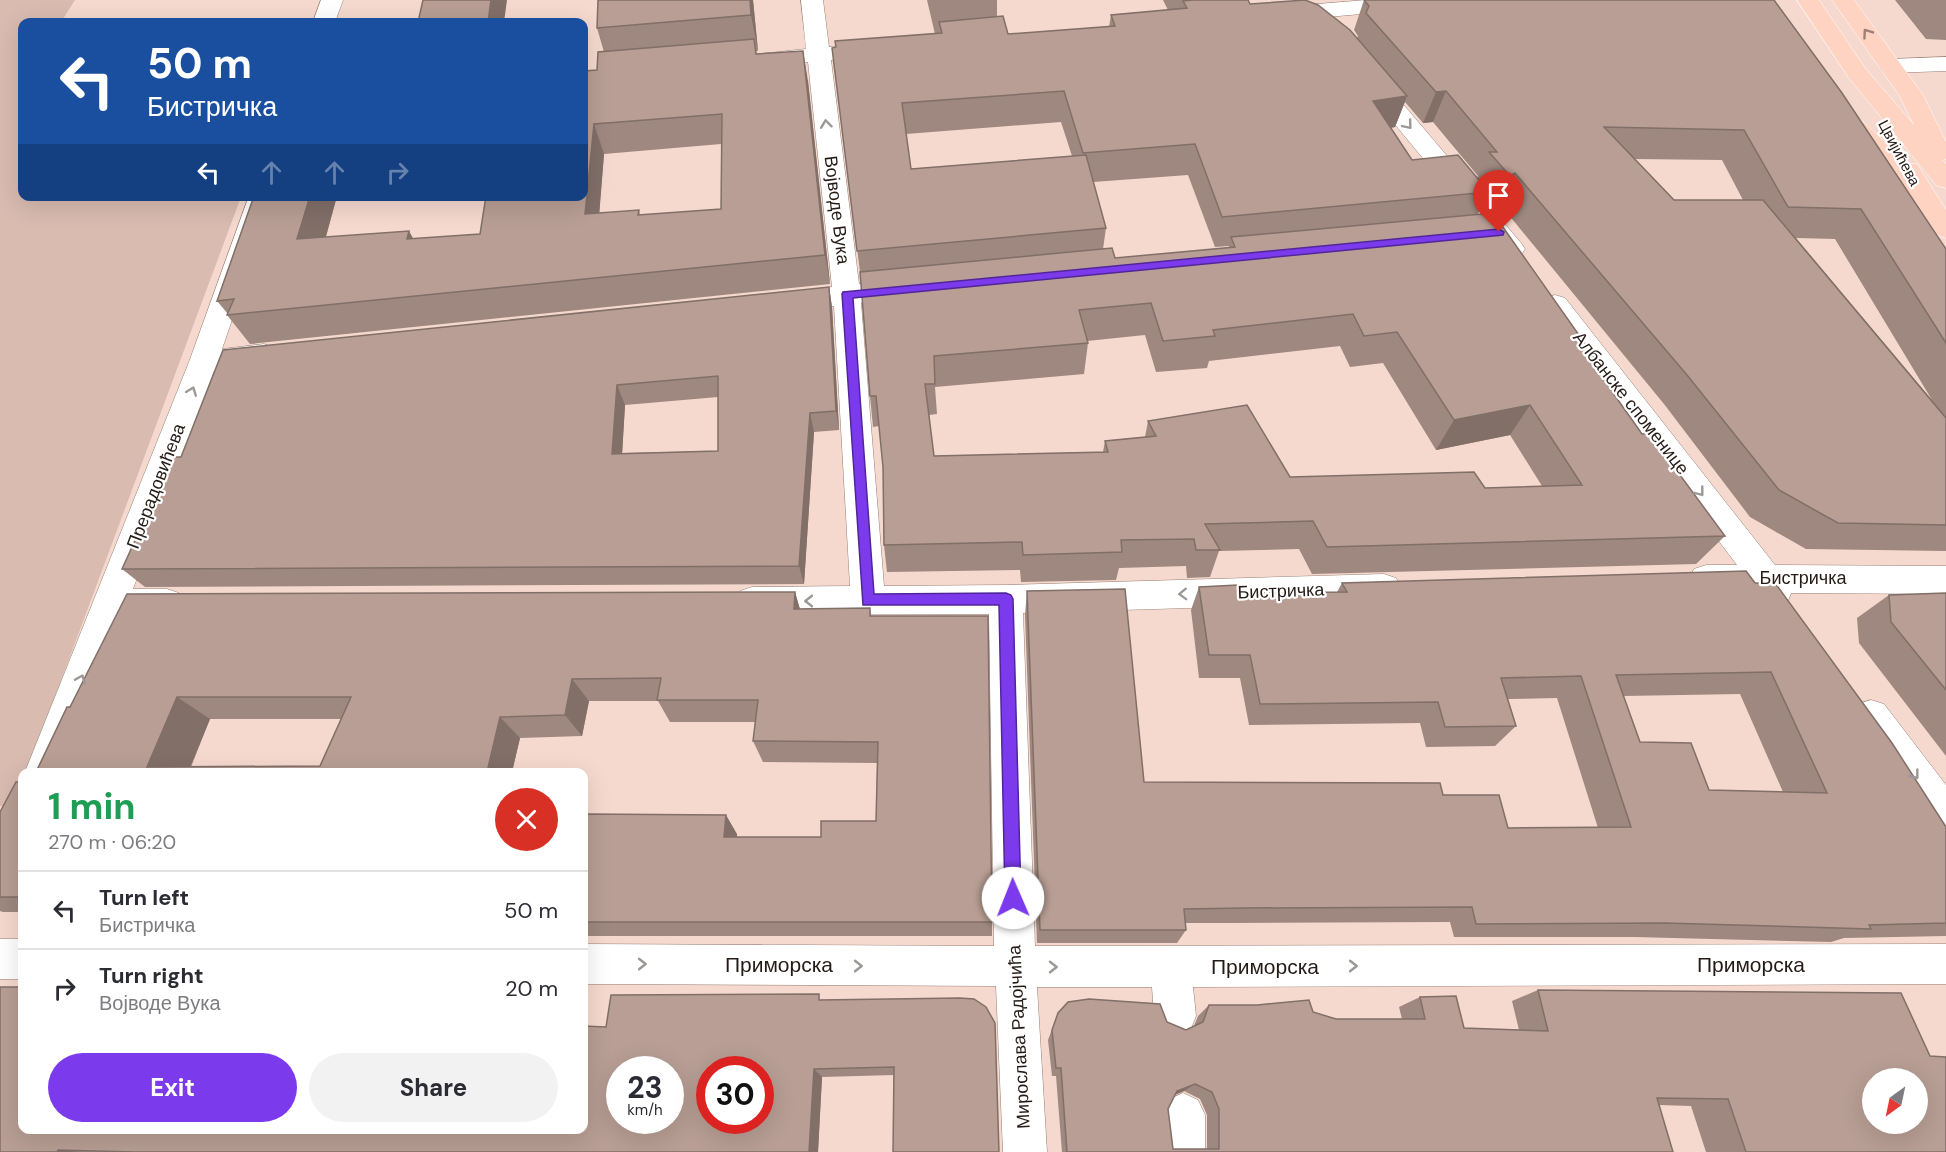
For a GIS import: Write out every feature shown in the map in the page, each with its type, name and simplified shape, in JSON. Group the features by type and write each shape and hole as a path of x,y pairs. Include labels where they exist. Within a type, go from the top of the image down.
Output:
{"main road":[{"name":"Цвијићева","path":"1808,0 1857,73 1946,180"},
{"path":"1843,0 1923,116 1946,171"},
{"name":"Цвијићева","path":"1857,73 1919,190 1946,230"},
{"path":"1842,112 1866,140 1919,190"}],"street":[{"path":"325,18 332,0"},
{"name":"Војводе Вука","path":"812,0 847,294 868,600"},
{"path":"1260,16 1308,6 1440,0"},
{"path":"1308,6 1333,36"},
{"path":"736,62 901,47"},
{"name":"Албанске споменице","path":"1356,63 1499,232 1795,616"},
{"path":"1890,66 1946,64"},
{"name":"Прерадовићева","path":"45,768 111,603 203,362 260,201"},
{"path":"1464,236 1499,232"},
{"path":"765,303 930,286"},
{"path":"203,362 284,353"},
{"name":"Бистричка","path":"1671,580 1766,578 1946,580"},
{"name":"Бистричка","path":"725,602 1006,599 1410,588"},
{"name":"Мирослава Радојчића","path":"1006,599 1015,967 1025,1152"},
{"path":"111,603 195,603"},
{"path":"1852,692 1946,815"},
{"path":"0,959 18,959"},
{"name":"Приморска","path":"588,964 1171,967 1946,964"},
{"path":"1171,967 1175,1016"}],"shaded area":[{"path":"0,0 75,0 64,18 18,18 18,201 240,201 28,768 18,768 18,797 15,806 0,806"}],"building":[{"path":"423,0 491,0 489,18 419,18"},
{"path":"598,0 750,0 751,15 597,28"},
{"path":"1248,0 1250,4 1305,0 1318,5 1350,30 1407,96 1373,101 1412,160 1458,155 1489,192 1222,217 1195,144 1083,153 1064,91 902,103 911,169 1086,155 1106,228 857,251 832,48 836,47 835,41 942,33 939,22 1003,16 1008,34 1115,26 1111,15 1187,8 1183,1"},
{"path":"1364,0 1774,0 1842,93 1946,249 1946,343 1861,209 1788,207 1744,130 1604,127 1674,200 1763,200 1946,418 1946,525 1838,523 1779,490 1687,375 1515,173 1510,176 1489,152 1497,152 1446,91 1436,92 1366,13 1369,6"},
{"path":"754,39 756,54 803,51 825,255 227,315 234,299 217,301 252,201 308,201 297,239 409,231 407,239 480,234 485,201 586,201 585,214 639,210 638,215 721,209 722,114 594,124 588,184 588,71 597,70 598,52"},
{"path":"1493,213 1598,362 1592,363 1642,434 1649,433 1725,536 1327,547 1313,521 1205,524 1220,550 1196,550 1194,539 1121,540 1122,552 1023,555 1022,542 884,545 883,467 876,396 870,396 860,272 1112,248 1115,258 1235,247 1231,237","holes":["1151,303 1163,341 1215,336 1213,330 1353,314 1364,336 1397,332 1454,420 1530,405 1582,485 1485,488 1474,472 1290,477 1247,405 1148,421 1156,436 1105,441 1108,452 934,456 925,384 935,384 934,356 1088,343 1079,310"]},
{"path":"829,287 836,411 810,413 799,566 122,569 173,457 181,457 223,350","holes":["718,376 718,451 612,454 617,385"]},
{"path":"1746,571 1755,583 1775,583 1892,743 1946,827 1946,923 1869,925 1871,929 1665,923 1476,924 1472,907 1243,908 1184,909 1186,930 1040,930 1027,591 1125,589 1144,782 1440,783 1443,795 1499,795 1508,828 1631,827 1581,676 1501,678 1516,726 1445,727 1438,702 1260,704 1250,655 1209,655 1199,587 1238,585 1242,593 1347,592 1342,583","holes":["1771,672 1827,793 1709,790 1691,743 1640,742 1616,675"]},
{"path":"795,592 794,609 870,608 870,616 988,616 992,922 588,922 588,814 726,815 724,837 821,837 821,821 876,821 878,742 753,741 758,700 657,700 661,678 572,679 565,715 500,717 488,768 38,768 67,707 70,707 127,594","holes":["177,697 351,697 320,766 147,767"]},
{"path":"1946,593 1946,690 1891,622 1889,595"},
{"path":"18,782 18,897 0,897 0,812"},
{"path":"0,987 18,987 18,1134 588,1134 588,1026 606,1027 611,995 819,994 819,1000 974,999 986,1007 995,1023 999,1152 893,1152 894,1067 814,1069 809,1152 58,1150 57,1152 0,1152"},
{"path":"1538,990 1901,993 1930,1056 1946,1057 1946,1152 1746,1152 1728,1099 1657,1098 1673,1152 1067,1152 1061,1068 1056,1068 1052,1030 1058,1013 1068,1002 1089,999 1160,1004 1167,1022 1186,1030 1203,1022 1209,1005 1257,1005 1309,1000 1313,1012 1336,1019 1425,1019 1420,997 1456,996 1464,1028 1548,1031","holes":["1195,1084 1212,1092 1219,1109 1219,1149 1173,1149 1168,1109 1177,1091"]}],"route":[{"path":"1013,898 1006,599 868,600 847,294 1499,232"}]}
